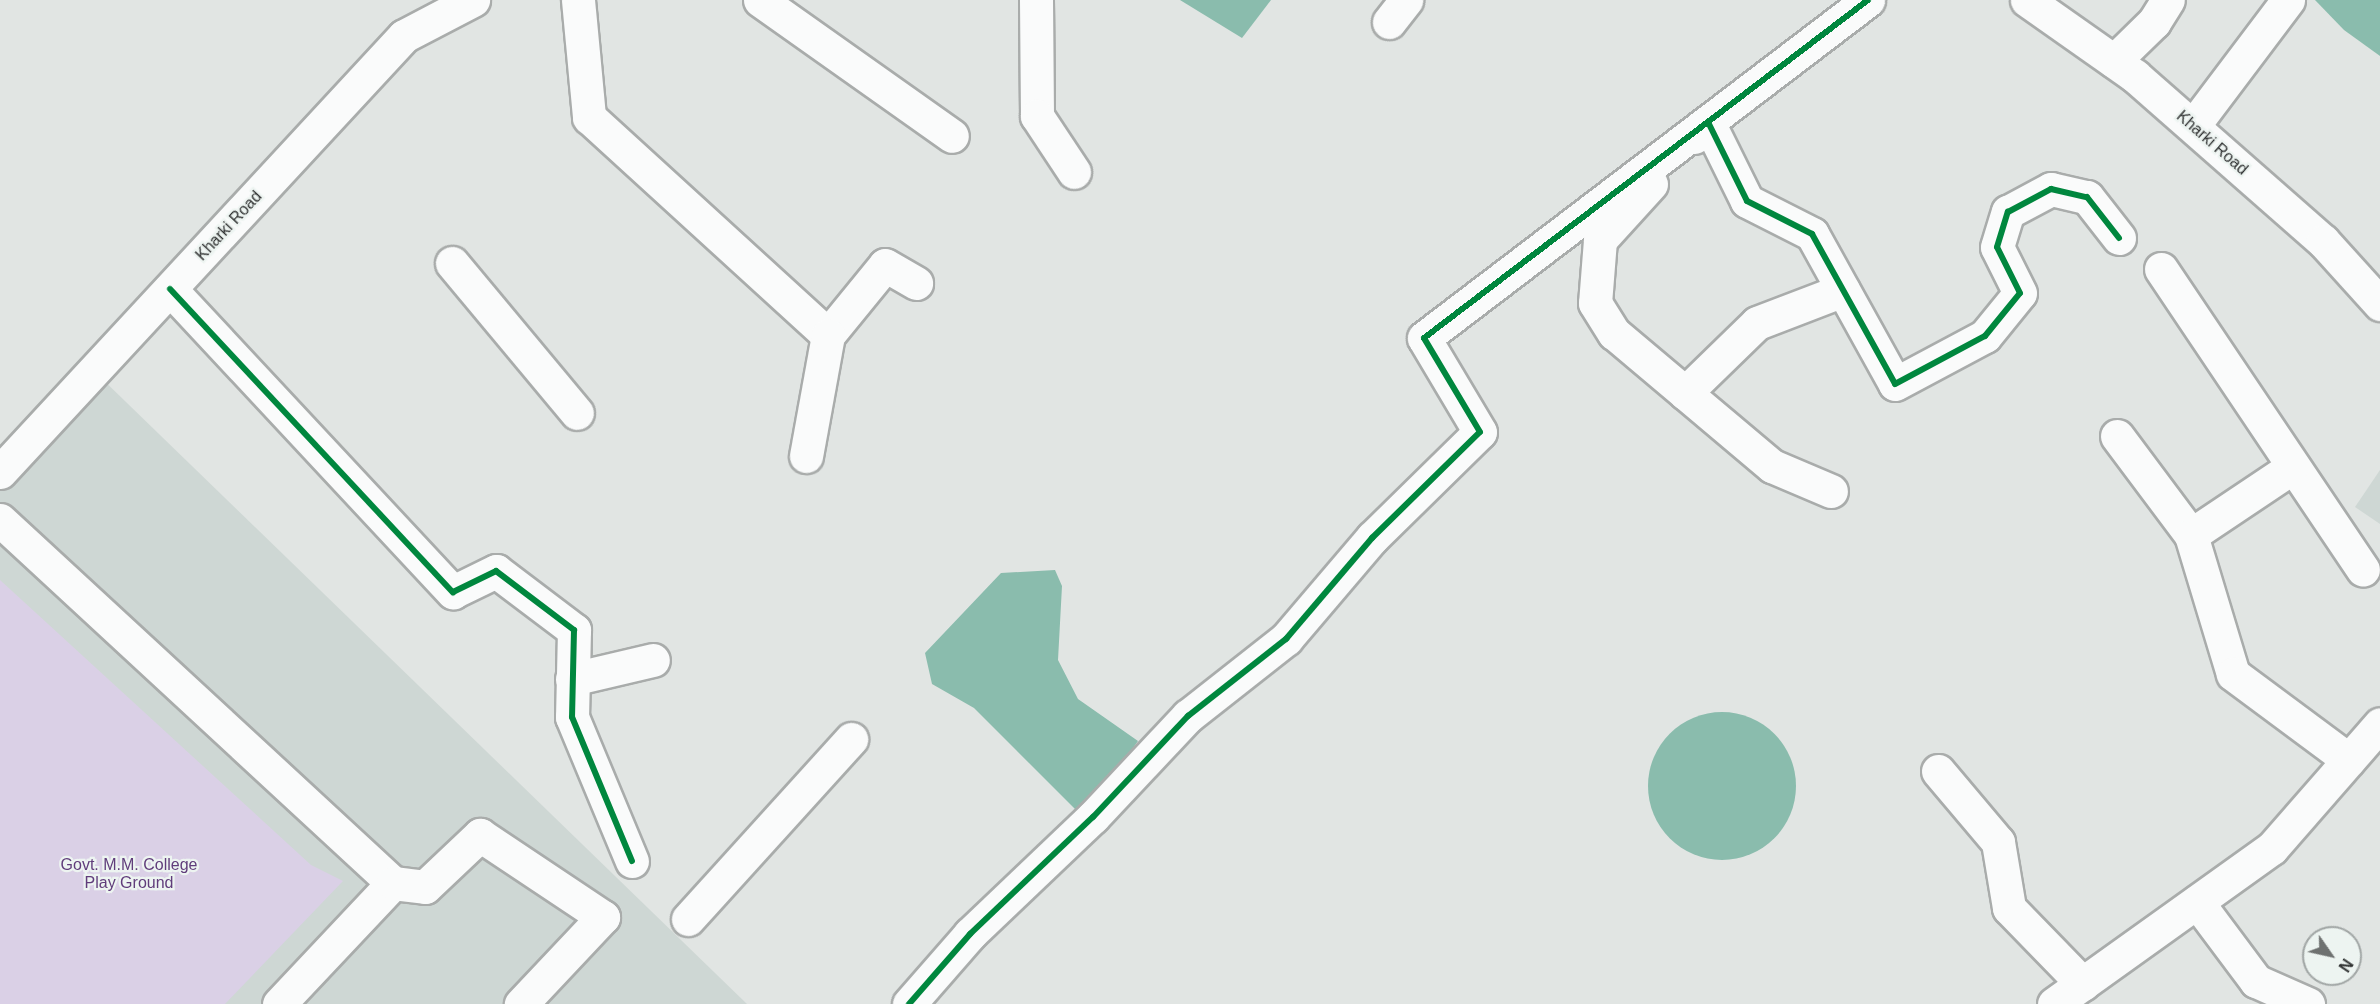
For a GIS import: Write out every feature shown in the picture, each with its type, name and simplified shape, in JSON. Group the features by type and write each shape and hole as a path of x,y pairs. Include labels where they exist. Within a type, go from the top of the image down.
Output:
{"street":[{"name":"Kharki Road","path":"0,472 404,36 473,0"},
{"path":"578,0 589,117 828,335"},
{"path":"760,0 952,136"},
{"path":"1036,0 1037,116 1074,172"},
{"path":"909,1004 970,934 1093,817 1188,717 1286,639 1372,537 1480,432 1424,339 1868,0"},
{"name":"Kharki Road","path":"2027,0 2114,61 2193,126 2323,241 2380,304"},
{"path":"2114,61 2154,22 2168,0"},
{"path":"2193,126 2288,0"},
{"path":"1708,122 1747,201 1812,234 1895,384 1985,336 2020,293 1997,247 2008,212 2051,189 2087,197 2119,238"},
{"path":"1708,122 1600,240 1594,303 1614,333 1772,466 1831,491"},
{"path":"452,262 577,413"},
{"path":"806,456 828,335 885,265 916,283"},
{"path":"2161,269 2291,468 2363,570"},
{"path":"170,290 453,592 496,571 574,630 572,717 632,861"},
{"path":"1685,393 1757,323 1843,290"},
{"path":"2117,436 2191,536 2233,674 2349,760"},
{"path":"2191,536 2291,468"},
{"path":"0,520 393,883 425,887 480,835 603,917 521,1004"},
{"path":"572,680 653,660"},
{"path":"2054,1004 2272,848 2380,724"},
{"path":"688,919 851,739"},
{"path":"1938,771 1998,842 2010,908 2083,984"},
{"path":"279,1004 393,883"},
{"path":"2197,902 2256,981 2307,1004"}],"shaded area":[{"path":"1180,0 1271,0 1242,38"},
{"path":"2315,0 2380,0 2380,56 2344,30"},
{"path":"94,371 747,1004 0,1004 0,472"},
{"path":"2380,470 2380,524 2355,507"},
{"path":"1055,570 1062,586 1058,660 1078,699 1138,741 1115,774 1077,811 974,708 932,684 925,653 1001,573"},
{"path":"1722,712 1736,713 1750,718 1774,734 1790,758 1795,772 1795,800 1790,814 1774,838 1750,854 1736,859 1722,860 1708,859 1694,854 1670,838 1654,814 1649,800 1648,786 1649,772 1654,758 1670,734 1694,718 1708,713"}],"green space":[{"name":"Govt. M.M. College Play Ground","path":"0,580 311,865 343,881 225,1004 0,1004"}],"cycle path":[{"path":"909,1004 970,934 1093,817 1188,716 1286,639 1372,538 1480,432 1424,338 1868,0"},
{"path":"1708,122 1747,201 1812,234 1895,384 1985,336 2020,293 1997,247 2008,212 2051,189 2087,197 2119,238"},
{"path":"170,289 453,592 496,571 574,630 572,717 632,861"}]}
